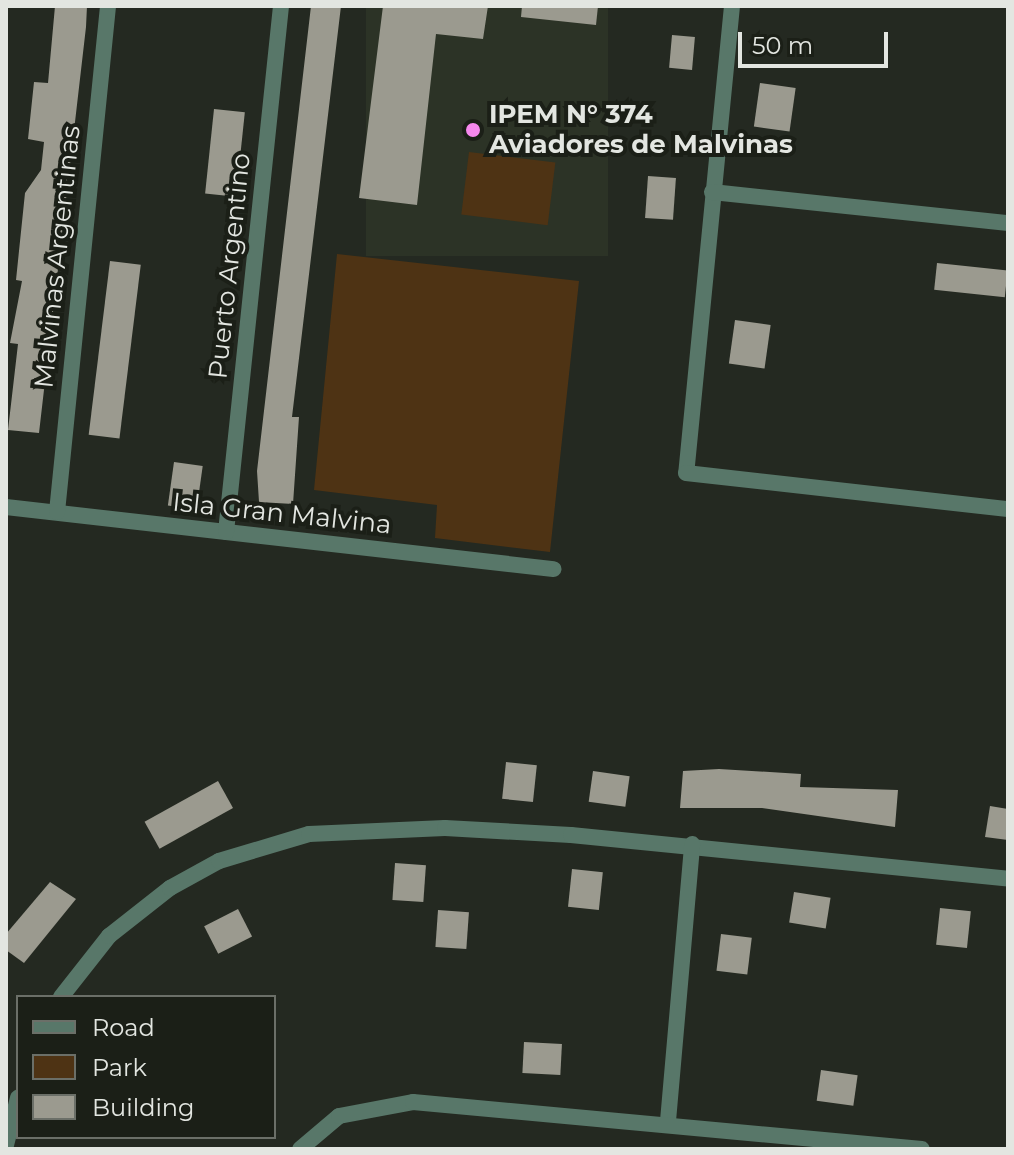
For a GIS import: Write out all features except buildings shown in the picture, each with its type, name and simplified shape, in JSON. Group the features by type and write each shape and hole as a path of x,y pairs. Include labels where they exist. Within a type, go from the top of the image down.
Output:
{"street":[{"name":"Malvinas Argentinas","path":"57,512 108,6"},
{"name":"Puerto Argentino","path":"226,532 281,6"},
{"path":"732,6 686,473 1008,509"},
{"path":"712,192 1008,223"},
{"name":"Isla Gran Malvina","path":"6,507 553,569"},
{"path":"63,995 109,936 170,888 219,861 309,834 445,828 692,844 1008,879"},
{"path":"668,1121 692,844"},
{"path":"300,1149 339,1116 385,1102 668,1121 922,1149"},
{"path":"6,1145 16,1106"}],"shaded area":[{"name":"IPEM N° 374 Aviadores de Malvinas","path":"366,6 608,6 608,256 366,256"}],"green space":[{"path":"469,152 555,163 548,225 461,215"},
{"path":"337,254 579,281 550,552 435,538 437,505 314,490"}],"place":[{"name":"IPEM N° 374 Aviadores de Malvinas","path":"473,130"}]}
